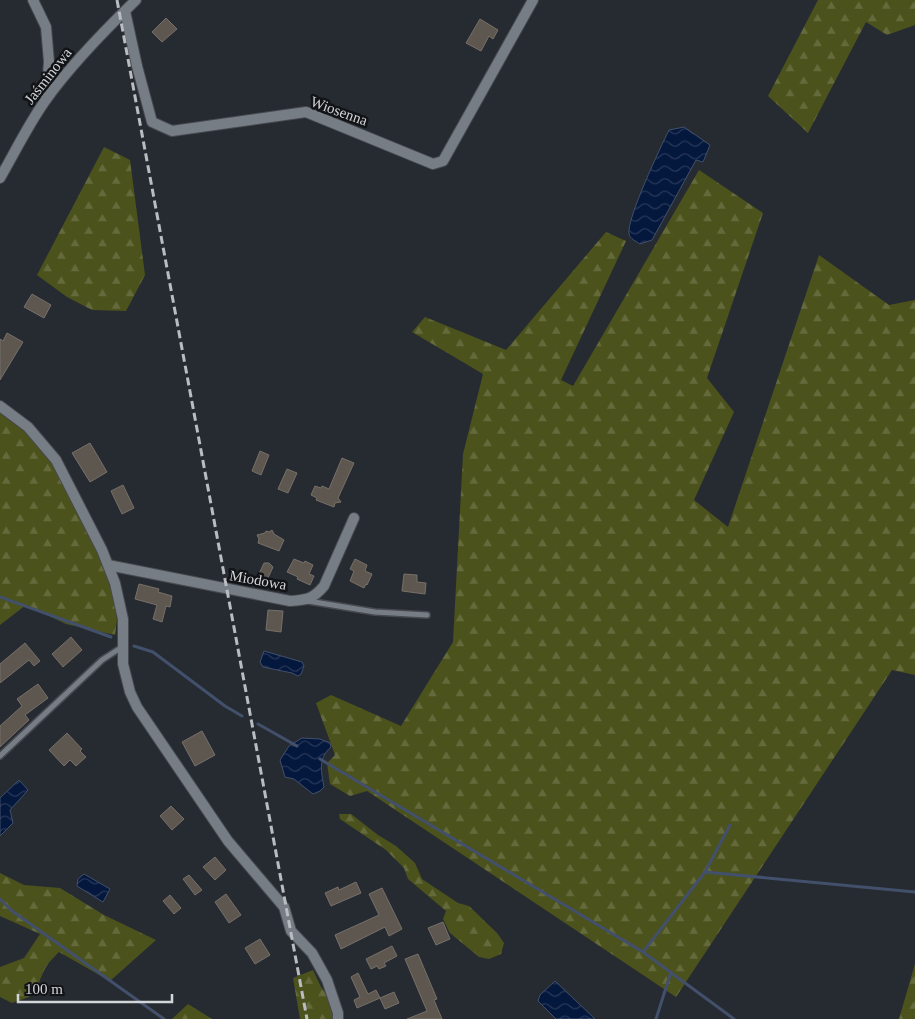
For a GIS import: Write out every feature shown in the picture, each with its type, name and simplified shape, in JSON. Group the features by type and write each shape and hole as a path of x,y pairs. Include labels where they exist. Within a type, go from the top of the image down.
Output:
{"street":[{"path":"33,0 46,27 49,62 46,100"},
{"name":"Wiosenna","path":"125,11 152,122 172,131 306,112 433,164 443,161 533,0"},
{"name":"Jaśminowa","path":"0,178 31,122 46,100 133,1"},
{"path":"0,406 28,427 56,460 92,529 115,584 123,619 123,664 130,692 137,707 228,841 284,907 291,931 312,953 327,980 338,1013 338,1019"},
{"path":"306,600 319,592 324,586 354,518"},
{"name":"Miodowa","path":"108,565 290,601 306,600"}],"lane":[{"path":"306,600 375,612 426,615"},
{"path":"0,756 102,660 122,647"}],"green space":[{"path":"818,0 915,0 915,25 887,35 866,22 808,133 768,96"},
{"path":"104,147 130,160 145,275 126,311 92,310 67,297 37,275"},
{"path":"699,170 763,213 707,378 734,412 694,500 728,527 819,255 889,305 915,300 915,675 892,670 676,997 367,791 350,796 330,784 327,763 335,755 316,703 331,695 401,726 453,642 463,454 483,374 412,332 425,317 506,350 606,232 626,241 561,380 573,386"},
{"path":"0,413 25,432 52,462 89,531 104,567 115,602 117,620 115,635 66,624 26,605 0,625"},
{"path":"339,814 351,814 396,846 415,863 422,879 458,903 469,906 497,933 504,943 501,954 489,959 479,957 450,933 443,919 446,911 408,879 404,868 386,850 340,819"},
{"path":"0,873 24,885 60,888 104,915 156,940 110,981 59,952 46,967 34,994 12,1003 0,997 0,967 24,958 40,934 0,916"},
{"path":"915,964 915,1019 899,1019"},
{"path":"313,970 321,987 343,1019 300,1019 293,978"},
{"path":"188,1004 212,1019 172,1019"}],"water":[{"path":"684,127 710,145 703,162 696,160 652,240 640,244 632,239 629,234 638,199 669,130"},
{"path":"264,651 302,662 304,666 301,674 298,676 263,667 260,662"},
{"path":"302,738 320,739 330,743 331,747 322,760 321,770 324,787 313,794 294,779 285,777 280,760 289,746"},
{"path":"19,780 28,790 10,810 13,823 0,836 0,798"},
{"path":"84,874 110,889 103,902 77,886 78,879"},
{"path":"555,981 595,1019 556,1019 538,1001 540,995"}],"building":[{"path":"166,18 177,29 162,42 152,32"},
{"path":"480,19 498,30 493,39 489,36 481,51 466,43"},
{"path":"32,294 51,305 44,318 24,307"},
{"path":"7,333 23,342 0,380 0,339 3,341"},
{"path":"90,443 107,472 90,482 72,453"},
{"path":"260,451 269,455 261,475 252,471"},
{"path":"342,458 354,463 338,498 341,502 335,503 334,507 316,500 317,498 311,495 315,486 329,489"},
{"path":"287,469 297,473 288,493 278,489"},
{"path":"123,485 134,508 122,514 111,491"},
{"path":"272,530 274,534 284,540 279,551 258,543 257,535"},
{"path":"294,559 313,565 309,574 314,576 310,585 287,572"},
{"path":"355,559 367,565 365,571 372,574 364,588 350,581 354,571 350,569"},
{"path":"264,563 269,563 273,567 267,580 258,576"},
{"path":"404,574 417,575 417,582 426,583 425,594 402,591"},
{"path":"139,584 159,589 158,592 172,596 170,607 166,606 162,622 153,619 157,605 135,599"},
{"path":"268,610 283,611 281,632 266,630"},
{"path":"71,637 82,650 63,667 52,654"},
{"path":"25,643 40,661 34,666 29,660 0,683 0,664"},
{"path":"38,684 48,698 25,715 29,720 0,747 0,726 22,706 17,699"},
{"path":"202,731 215,755 195,766 182,742"},
{"path":"67,733 82,749 80,751 86,757 76,766 70,760 64,766 49,750"},
{"path":"171,806 184,819 172,830 160,816"},
{"path":"215,857 226,870 215,880 203,867"},
{"path":"189,875 202,890 195,895 183,879"},
{"path":"356,882 361,893 331,906 325,893 338,887 339,890"},
{"path":"382,888 402,929 389,936 385,927 341,949 335,935 379,915 369,894"},
{"path":"226,894 241,915 229,923 215,902"},
{"path":"170,895 181,908 174,914 163,901"},
{"path":"443,922 450,939 436,945 428,928"},
{"path":"260,939 270,955 255,964 245,948"},
{"path":"392,946 397,956 384,963 386,966 379,969 377,966 371,969 366,959"},
{"path":"418,954 437,999 434,1000 442,1019 407,1019 427,1011 405,959"},
{"path":"358,973 368,994 376,990 380,998 357,1008 354,1000 360,997 351,977"},
{"path":"394,992 399,1003 385,1009 380,998"}],"waterway":[{"path":"0,597 111,637"},
{"path":"134,646 153,652 225,706 242,716"},
{"path":"258,724 297,746"},
{"path":"320,759 643,952 734,1019"},
{"path":"643,952 705,872 730,825"},
{"path":"705,872 915,892"},
{"path":"0,899 12,911 164,1019"},
{"path":"656,1019 671,972"}],"railway":[{"path":"117,0 307,1019"}]}
